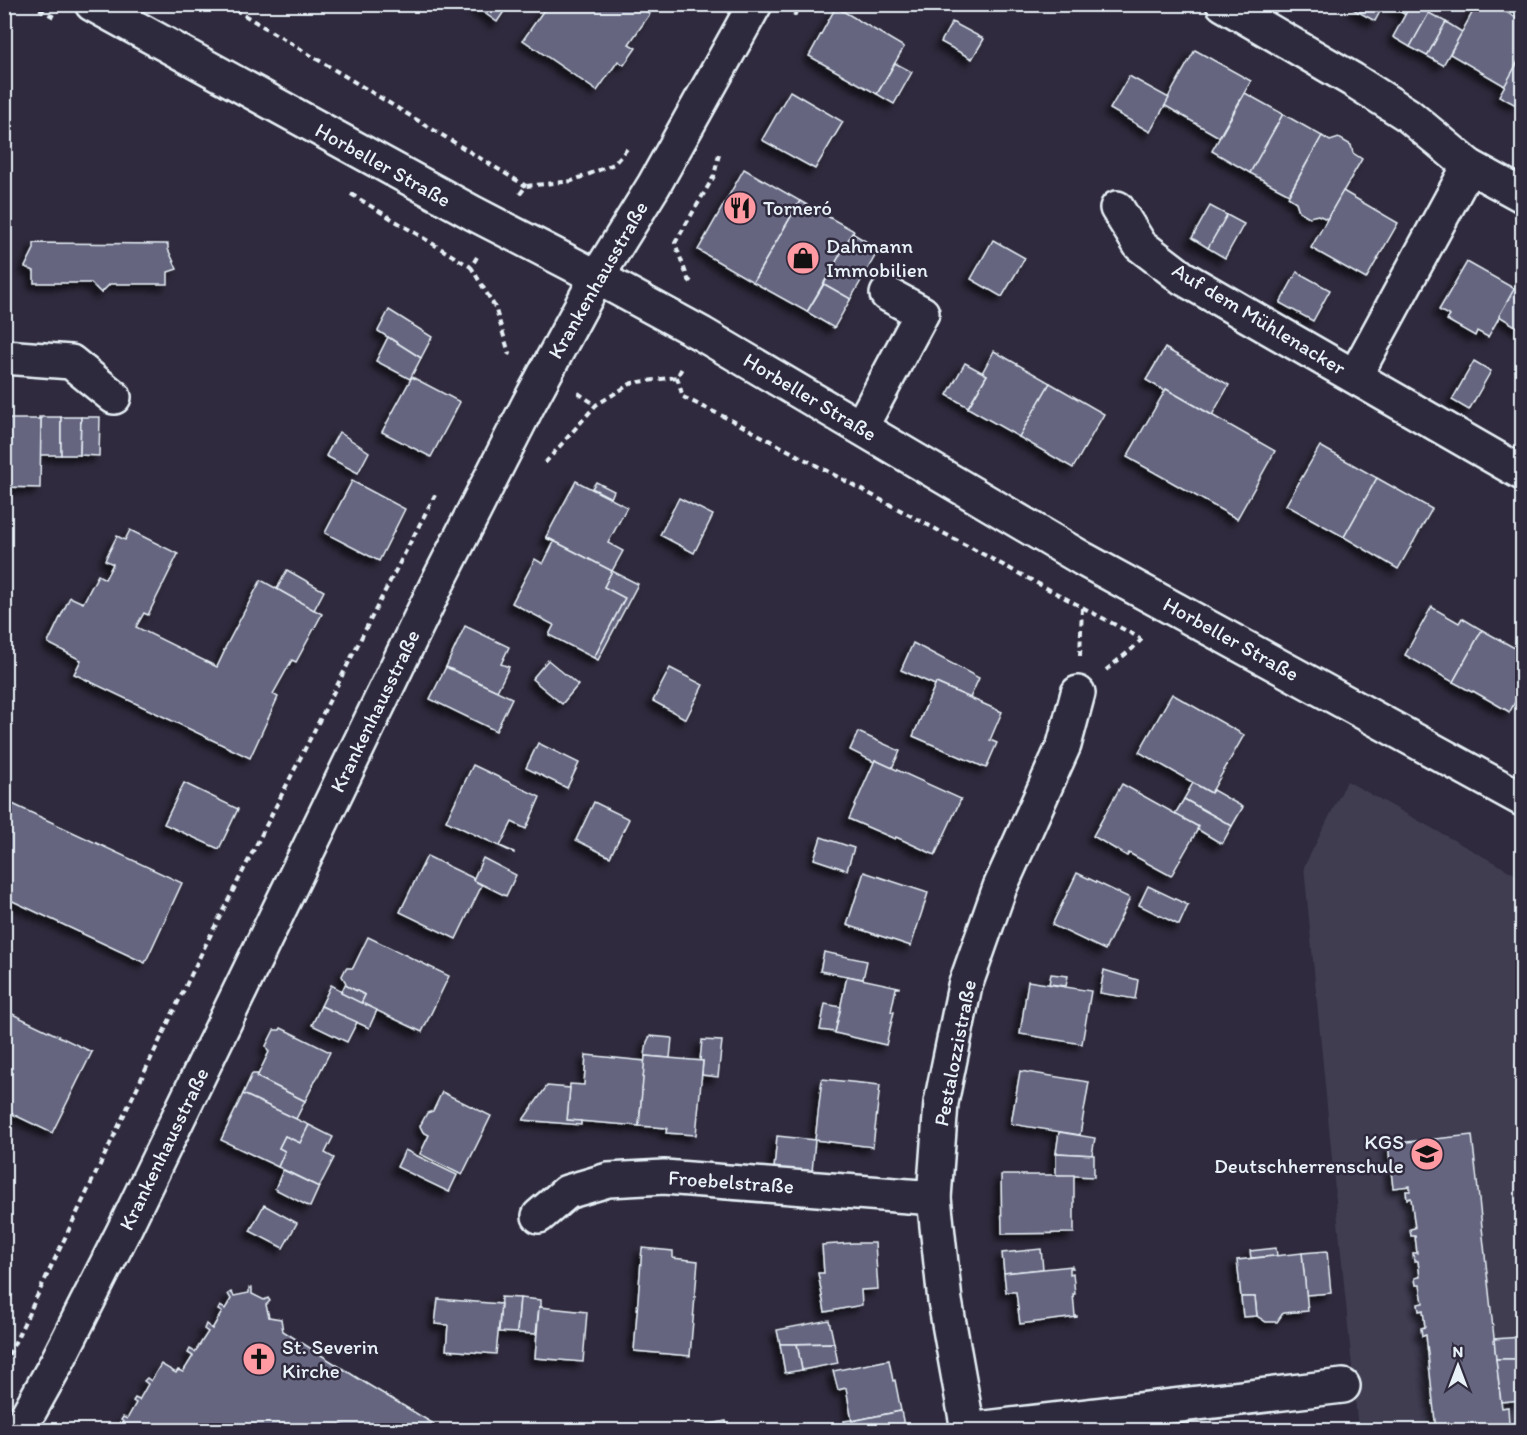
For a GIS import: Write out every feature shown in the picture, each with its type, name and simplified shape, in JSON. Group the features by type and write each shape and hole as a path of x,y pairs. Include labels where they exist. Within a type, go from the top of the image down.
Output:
{"street":[{"name":"Horbeller Straße","path":"92,4 495,226 702,333 1083,559 1522,799"},
{"name":"Krankenhausstraße","path":"19,1431 123,1232 436,586 528,405 597,277 654,185 756,4"},
{"path":"1223,4 1353,80 1399,110 1469,166 1522,195"},
{"name":"Auf dem Mühlenacker","path":"1355,376 1469,166"},
{"name":"Auf dem Mühlenacker","path":"1118,208 1140,245 1183,278 1522,473"},
{"path":"861,427 922,313 887,294"},
{"path":"4,357 71,362 114,397"},
{"name":"Pestalozzistraße","path":"1078,693 1064,745 1000,887 965,986 941,1103 934,1198 945,1301 968,1430 1343,1386"},
{"name":"Froebelstraße","path":"539,1216 567,1192 608,1180 653,1177 934,1198"}],"path":[{"path":"226,4 526,186 572,182 614,164 628,148"},
{"path":"789,24 800,4"},
{"path":"695,285 688,279 675,243 714,176 721,143"},
{"path":"504,364 509,353 495,307 471,267 495,226 526,186"},
{"path":"544,464 596,405 632,382 677,377 702,333"},
{"path":"4,1365 204,948 439,488"},
{"path":"1078,693 1082,607"},
{"path":"1078,693 1142,639"}],"shaded area":[{"name":"KGS Deutschherrenschule","path":"1347,781 1522,878 1522,1430 1358,1430 1304,867"}],"building":[{"path":"472,4 509,4 497,22"},
{"path":"548,4 637,4 650,14 629,44 636,48 624,65 618,61 597,91 523,40"},
{"path":"1356,4 1384,4 1375,21 1353,9"},
{"path":"1387,4 1411,4 1406,15"},
{"path":"1411,4 1429,13 1410,47 1393,37"},
{"path":"1477,4 1492,4 1522,21 1522,54 1505,86 1450,54"},
{"path":"836,7 904,47 877,94 809,56"},
{"path":"1429,13 1446,22 1427,56 1410,47"},
{"path":"952,22 984,39 972,59 941,42"},
{"path":"1446,22 1462,32 1443,65 1427,56"},
{"path":"1195,50 1251,81 1219,137 1164,105"},
{"path":"1518,62 1522,65 1522,93 1516,105 1499,96"},
{"path":"895,63 912,72 894,104 877,94"},
{"path":"1129,76 1169,98 1150,132 1110,109"},
{"path":"790,91 843,122 815,169 762,140"},
{"path":"1245,93 1283,114 1250,173 1212,151"},
{"path":"1283,114 1322,136 1289,194 1250,173"},
{"path":"1322,136 1330,141 1339,138 1351,145 1353,153 1362,159 1327,219 1318,215 1309,217 1299,211 1296,202 1288,197"},
{"path":"744,169 800,201 753,282 698,250"},
{"path":"1343,191 1398,223 1366,279 1311,248"},
{"name":"Dahmann Immobilien","path":"800,201 854,231 807,312 753,282"},
{"path":"1210,206 1227,215 1208,248 1192,238"},
{"path":"1227,215 1244,224 1225,258 1208,248"},
{"path":"852,233 879,249 850,300 824,284"},
{"path":"993,240 1025,258 1002,297 971,279"},
{"path":"34,243 168,244 177,269 168,272 168,284 110,284 101,293 91,283 34,283 34,271 25,267 34,249"},
{"path":"1467,262 1515,289 1488,337 1477,331 1475,336 1447,320 1450,316 1439,310"},
{"path":"1297,272 1330,290 1313,321 1280,303"},
{"path":"1522,275 1522,330 1499,316"},
{"path":"824,284 850,300 834,328 807,312"},
{"path":"389,310 432,337 421,358 378,331"},
{"path":"388,337 421,358 410,379 376,361"},
{"path":"1165,348 1229,385 1212,415 1146,380"},
{"path":"994,351 1050,383 1019,437 968,408 987,375 982,373"},
{"path":"1474,361 1491,371 1469,410 1452,400"},
{"path":"965,363 987,375 968,407 947,395"},
{"path":"412,377 460,402 431,457 382,432"},
{"path":"1050,383 1104,414 1073,468 1019,437"},
{"path":"1166,389 1275,451 1237,519 1127,457"},
{"path":"39,417 61,417 61,455 40,455 41,419"},
{"path":"61,417 81,417 80,455 61,455"},
{"path":"81,417 100,417 99,456 80,455"},
{"path":"4,419 41,419 40,488 4,487"},
{"path":"339,432 369,452 358,473 326,456"},
{"path":"1320,446 1377,478 1344,537 1286,505"},
{"path":"1377,478 1432,509 1398,569 1344,537"},
{"path":"352,481 405,509 379,561 325,533"},
{"path":"576,481 627,507 608,543 623,551 612,571 546,537"},
{"path":"596,482 614,491 611,498 592,488"},
{"path":"679,498 713,515 694,553 660,535"},
{"path":"130,530 178,554 148,615 144,613 136,627 217,667 261,580 322,614 296,662 292,660 273,694 278,697 250,758 74,674 81,660 48,643 70,597 83,603 98,575 105,579 113,564 105,560 117,536 125,540"},
{"path":"546,537 612,571 604,587 625,598 594,658 549,635 554,625 512,603 535,559 543,564 554,542"},
{"path":"287,570 324,591 314,610 277,589"},
{"path":"612,571 638,584 598,660 594,658 625,598 604,587"},
{"path":"1432,606 1459,623 1462,618 1482,630 1453,682 1405,655"},
{"path":"465,626 509,647 501,664 509,667 497,691 446,667"},
{"path":"1482,630 1522,652 1522,689 1509,713 1473,691 1453,682"},
{"path":"913,643 979,678 970,698 901,670"},
{"path":"548,660 578,685 562,704 532,679"},
{"path":"446,667 512,698 496,731 430,699"},
{"path":"670,668 703,685 686,719 653,701"},
{"path":"936,683 1002,712 990,740 997,743 986,768 913,736"},
{"path":"1172,694 1244,735 1211,793 1139,752"},
{"path":"858,732 900,751 892,768 850,750"},
{"path":"538,743 579,763 567,788 526,768"},
{"path":"875,760 961,799 935,855 849,819"},
{"path":"473,765 540,797 526,829 512,822 500,846 514,853 446,821"},
{"path":"184,783 238,809 219,849 164,824"},
{"path":"1193,783 1211,793 1213,790 1243,807 1232,826 1184,799"},
{"path":"1122,784 1199,827 1171,876 1129,853 1127,856 1093,836"},
{"path":"1184,799 1232,826 1222,844 1197,829 1199,827 1175,814"},
{"path":"4,800 182,883 145,963 4,897"},
{"path":"594,802 629,819 610,857 576,840"},
{"path":"821,837 854,848 847,870 814,859"},
{"path":"427,856 473,878 482,885 456,939 400,912"},
{"path":"483,858 516,875 506,896 473,880"},
{"path":"864,872 928,893 911,946 847,925"},
{"path":"1077,873 1130,898 1105,950 1052,925"},
{"path":"1148,886 1188,905 1179,925 1139,905"},
{"path":"368,937 449,976 422,1032 361,1003 365,995 345,985 342,976 346,968 353,968"},
{"path":"824,952 867,961 863,979 820,971"},
{"path":"1104,970 1138,980 1135,999 1100,993"},
{"path":"1051,974 1068,976 1066,986 1049,984"},
{"path":"847,976 899,987 896,988 891,1012 894,1012 886,1045 835,1033"},
{"path":"1028,981 1091,991 1082,1044 1020,1034"},
{"path":"331,985 342,991 341,993 377,1010 369,1028 321,1006"},
{"path":"345,985 365,995 361,1003 341,993"},
{"path":"825,1004 841,1007 835,1032 820,1030"},
{"path":"321,1006 357,1022 347,1042 312,1025"},
{"path":"4,1010 92,1052 52,1133 4,1110"},
{"path":"281,1028 330,1052 305,1101 257,1077 269,1052 266,1046 274,1030"},
{"path":"650,1036 672,1038 670,1058 645,1056"},
{"path":"702,1040 722,1041 718,1077 702,1075 703,1061 700,1061"},
{"path":"586,1055 645,1061 639,1126 567,1120 570,1084 584,1085"},
{"path":"645,1056 703,1061 696,1135 666,1133 667,1128 639,1126"},
{"path":"1020,1071 1089,1082 1080,1135 1011,1124"},
{"path":"252,1074 258,1074 257,1077 305,1101 296,1119 243,1094"},
{"path":"822,1079 880,1085 873,1147 815,1140"},
{"path":"547,1086 570,1088 567,1120 581,1121 581,1125 523,1120"},
{"path":"442,1092 491,1116 462,1175 420,1154 429,1135 423,1132 420,1126 427,1113 433,1111"},
{"path":"243,1094 309,1125 300,1143 285,1136 279,1148 285,1151 278,1167 221,1140"},
{"path":"309,1125 333,1137 325,1153 334,1158 319,1187 278,1167 285,1151 279,1148 285,1136 300,1143"},
{"path":"1059,1132 1095,1138 1092,1155 1056,1153"},
{"path":"1472,1135 1501,1402 1502,1408 1508,1407 1509,1424 1503,1425 1504,1430 1436,1430 1426,1335 1422,1336 1421,1328 1425,1327 1423,1310 1419,1311 1418,1304 1423,1303 1420,1285 1416,1285 1415,1278 1420,1277 1418,1261 1414,1261 1413,1253 1417,1253 1415,1236 1411,1236 1410,1229 1415,1228 1411,1198 1407,1199 1406,1191 1410,1191 1410,1186 1393,1188 1388,1144"},
{"path":"777,1136 815,1140 812,1172 774,1169"},
{"path":"405,1150 457,1175 449,1192 397,1167"},
{"path":"1056,1153 1094,1155 1094,1177 1056,1175"},
{"path":"283,1170 319,1187 310,1207 275,1189"},
{"path":"1001,1175 1074,1175 1074,1233 1002,1234"},
{"path":"264,1205 297,1223 283,1248 250,1231"},
{"path":"875,1243 878,1289 861,1290 862,1305 825,1312 818,1273 824,1273 822,1245"},
{"path":"642,1248 673,1251 673,1258 698,1261 690,1356 634,1351"},
{"path":"1276,1248 1277,1256 1251,1258 1250,1251"},
{"path":"1041,1249 1043,1269 1004,1273 1002,1253"},
{"path":"1327,1251 1331,1293 1306,1295 1302,1253"},
{"path":"1302,1253 1308,1311 1283,1313 1277,1322 1266,1322 1257,1316 1255,1297 1241,1297 1237,1260"},
{"path":"1072,1266 1070,1274 1073,1273 1075,1316 1077,1317 1020,1324 1016,1292 1006,1292 1004,1273"},
{"name":"St. Severin Kirche","path":"249,1288 252,1288 252,1294 264,1300 268,1298 270,1301 266,1305 269,1317 281,1319 283,1331 434,1424 430,1430 352,1430 342,1425 338,1430 120,1430 124,1422 121,1420 123,1417 127,1419 136,1403 133,1401 135,1398 139,1400 148,1384 144,1381 147,1378 151,1381 161,1364 176,1373 178,1370 183,1372 193,1356 188,1353 190,1349 195,1352 208,1332 204,1329 206,1324 212,1329 222,1312 218,1310 220,1306 225,1309 231,1299 228,1294 231,1292 234,1296 249,1293"},
{"path":"501,1297 520,1298 517,1333 499,1332"},
{"path":"1241,1297 1255,1297 1257,1316 1243,1317"},
{"path":"520,1298 541,1300 536,1334 517,1333"},
{"path":"438,1299 501,1304 496,1354 446,1350 448,1325 435,1324"},
{"path":"539,1307 587,1312 583,1362 535,1358"},
{"path":"829,1320 834,1343 780,1344 777,1330"},
{"path":"1522,1337 1522,1359 1496,1359 1494,1339"},
{"path":"834,1343 838,1363 802,1370 797,1344"},
{"path":"780,1344 797,1344 802,1370 785,1373"},
{"path":"1496,1359 1522,1359 1522,1400 1501,1402"},
{"path":"889,1360 901,1411 852,1421 846,1388 838,1390 833,1371"},
{"path":"901,1411 905,1430 846,1430 844,1421"},
{"path":"726,1421 728,1430 686,1430 686,1429"}],"place":[{"name":"Torneró","path":"740,208"},
{"name":"Dahmann Immobilien","path":"803,258"},
{"name":"KGS Deutschherrenschule","path":"1427,1154"},
{"name":"St. Severin Kirche","path":"259,1359"}]}
